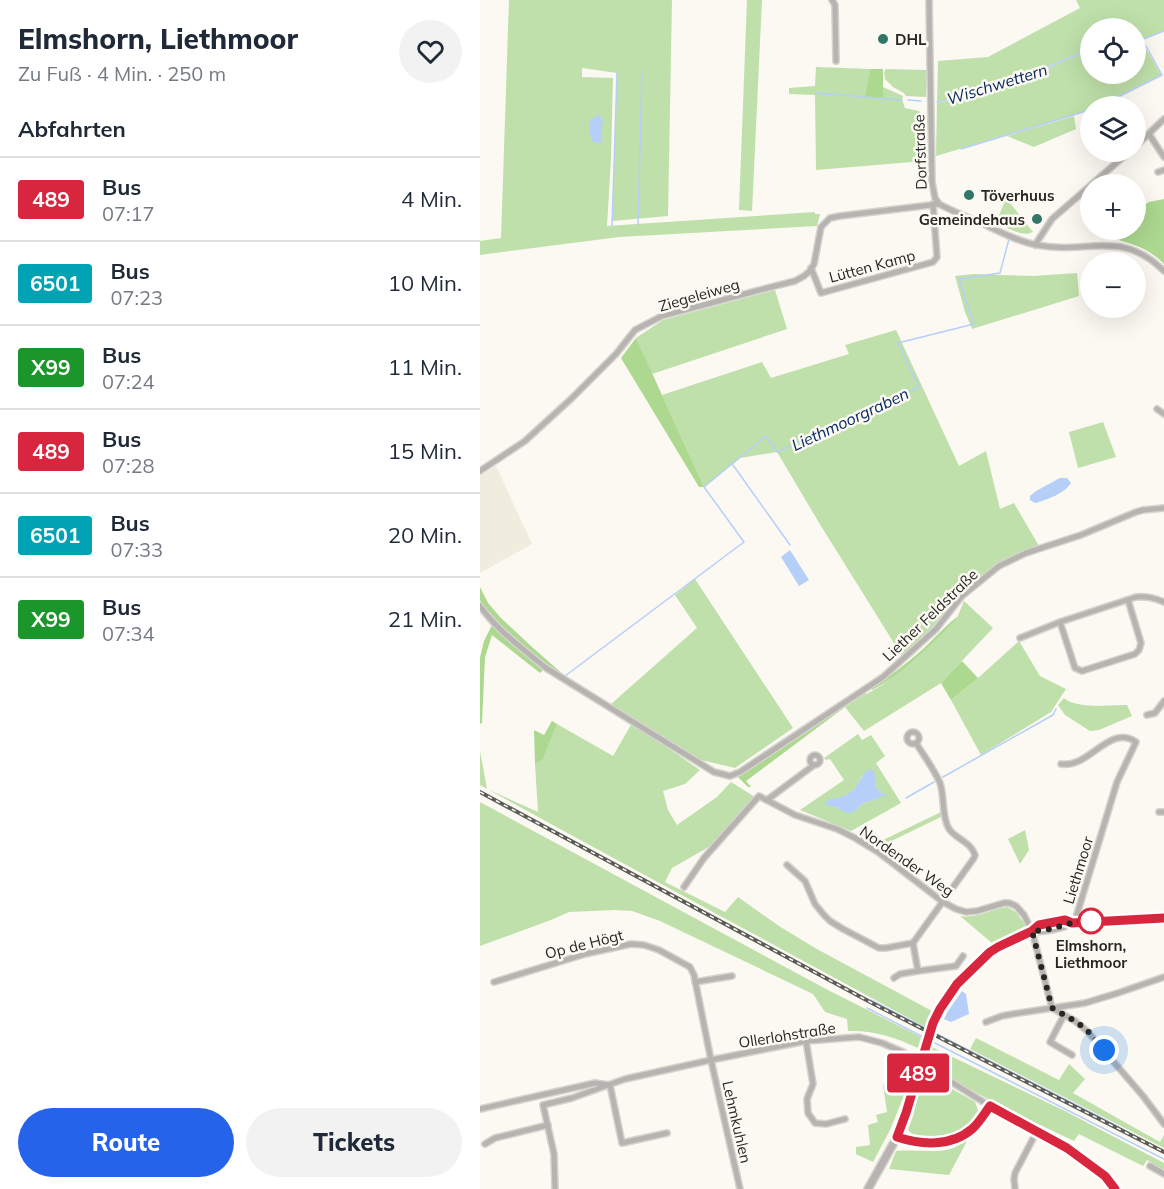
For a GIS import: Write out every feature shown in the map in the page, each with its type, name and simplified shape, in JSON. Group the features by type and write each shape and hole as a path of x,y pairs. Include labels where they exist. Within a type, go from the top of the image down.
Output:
{"street":[{"path":"832,0 835,5 836,61"},
{"name":"Dorfstraße","path":"929,0 932,182 936,204 1035,245 1123,246 1154,261 1164,271"},
{"path":"1146,137 1164,119"},
{"path":"1149,134 1164,157"},
{"path":"1104,174 1117,162"},
{"path":"1035,245 1052,219 1080,195"},
{"path":"811,268 817,254 821,227 830,218 936,204"},
{"name":"Lütten Kamp","path":"811,268 821,293 933,262 937,257 936,204"},
{"name":"Ziegeleiweg","path":"480,471 533,434 616,354 635,330 662,316 795,281 811,268"},
{"path":"1157,409 1164,414"},
{"name":"Liether Feldstraße","path":"480,606 492,621 539,662 714,772 730,776 740,772 883,677 936,629 962,596 999,566 1027,553 1081,535 1136,512 1164,508"},
{"path":"1020,638 1060,622 1128,600 1146,596 1164,602"},
{"path":"1060,622 1075,668 1082,671 1135,654 1141,643 1128,600"},
{"path":"1147,715 1155,713 1164,701"},
{"name":"Liethmoor","path":"1062,764 1068,765 1090,756 1101,746 1114,739 1131,738 1136,742 1117,782 1074,922"},
{"path":"916,743 939,781 950,830 972,848 975,855 914,944 918,971"},
{"path":"767,800 814,765"},
{"name":"Nordender Weg","path":"684,887 704,858 759,796 795,814 837,829 868,846 943,902 956,909 966,912 985,910 1004,903 1012,904 1024,915 1032,931"},
{"name":"Liethmoor","path":"1097,823 1104,826"},
{"path":"788,865 805,881 815,904 830,921 879,948 914,944"},
{"path":"868,1189 897,1137 933,1023 940,1009 957,984 990,952 1032,931 1064,926 1074,922 1164,918"},
{"path":"1032,931 1052,1008 1087,1030 1164,1124"},
{"name":"Op de Högt","path":"494,982 585,954 631,944 644,945 690,967 694,975 711,1060"},
{"path":"894,978 900,974 956,966 963,956"},
{"path":"695,982 732,976"},
{"path":"986,1023 1002,1016 1085,1003 1164,977"},
{"path":"1064,1015 1050,1042 1072,1055"},
{"name":"Ollerlohstraße","path":"548,1125 543,1105 572,1098 625,1079 806,1041 859,1037 882,1042 903,1052 990,1106"},
{"path":"806,1041 813,1084 807,1099 808,1113 815,1123 826,1124 845,1119"},
{"name":"Lehmkuhlen","path":"711,1060 740,1189"},
{"name":"Ollerlohstraße","path":"480,1109 595,1083 610,1085"},
{"path":"610,1085 622,1143 667,1133"},
{"path":"897,1137 932,1143 958,1138 973,1128 990,1106 1057,1142 1108,1178 1115,1189"},
{"path":"485,1144 495,1138 548,1125 554,1154 555,1189"},
{"path":"1015,1189 1015,1173 1037,1131"},
{"path":"1150,1166 1164,1174"}],"shaded area":[{"path":"496,466 532,544 480,573 480,476"}],"green space":[{"path":"509,0 672,0 668,216 612,221 617,73 582,68 582,77 613,78 607,226 815,212 815,214 820,214 817,226 619,237 480,255 480,241 501,238"},
{"path":"747,0 762,0 752,211 739,210"},
{"path":"1076,0 1164,0 1164,31 1146,37 1146,18 1080,18 1080,54 1066,58 1025,78 937,102 938,61 988,57 1080,8"},
{"path":"1146,49 1161,75 1146,82"},
{"path":"1080,55 1080,84 1143,84 1119,96 1080,96 1080,113 936,156 937,103 1026,80 1067,59"},
{"path":"816,67 870,69 866,98 883,99 883,87 903,96 905,108 919,111 922,115 924,161 816,170 815,95 789,94 789,88 815,86"},
{"path":"870,69 883,69 883,99 865,98"},
{"path":"886,69 927,70 926,97 906,96 893,87 885,79"},
{"path":"1074,116 1076,129 1034,147 1007,136"},
{"path":"1006,198 1033,232 1019,233 996,223"},
{"path":"1164,199 1164,264 1146,250 1118,240 1146,240 1146,204"},
{"path":"1077,273 1079,296 972,329 955,276 974,274 1033,276"},
{"path":"775,290 787,329 652,374 636,338 663,320"},
{"path":"896,330 959,466 986,451 1000,509 1014,503 1039,546 1001,562 979,577 961,592 929,631 902,656 777,452 740,458 704,487 662,395 762,362 771,378 849,354 845,345"},
{"path":"636,338 704,487 699,487 621,358"},
{"path":"1103,422 1116,457 1078,468 1069,432"},
{"path":"695,579 793,728 735,768 701,760 611,704 697,628 675,595"},
{"path":"480,587 488,603 501,618 565,676 526,652 484,607 480,600"},
{"path":"964,601 993,628 941,683 864,731 845,707 882,685 917,657 956,620"},
{"path":"957,617 916,658 872,690 871,688 916,655"},
{"path":"492,625 543,670 540,673 492,635 485,657 482,723 480,724 480,658 484,641"},
{"path":"1019,641 1040,676 1066,689 1051,712 981,755 951,700"},
{"path":"962,661 978,678 951,700 941,683"},
{"path":"865,692 866,694 845,707 746,781 751,787 748,787 738,777 746,770"},
{"path":"1064,698 1085,705 1127,705 1132,716 1099,730 1090,731 1065,715 1058,705"},
{"path":"552,721 557,724 543,760 535,764 534,730 544,735"},
{"path":"632,723 700,770 685,784 663,791 668,810 677,825 717,797 731,782 755,797 714,844 672,868 665,882 725,912 738,897 815,948 932,1011 925,1027 591,846 488,790 538,812 535,764 543,760 557,724 613,756"},
{"path":"858,734 862,740 871,735 885,756 876,763 901,803 851,831 800,810 844,780 830,759 824,758","holes":["862,776 874,780 876,788 883,794 863,803 855,811 841,811 829,800 849,793 857,786"]},
{"path":"480,751 487,789 480,785"},
{"path":"480,802 826,989 921,1037 918,1048 884,1035 848,1031 847,1019 825,1012 813,994 660,921 632,911 569,912 480,946"},
{"path":"941,812 941,817 883,845 879,842"},
{"path":"1025,830 1029,850 1020,864 1008,839"},
{"path":"1007,907 1016,912 1026,926 992,943 960,916 978,915"},
{"path":"976,1038 1059,1080 1069,1064 1085,1079 1073,1093 1160,1142 1164,1135 1164,1148 970,1049"},
{"path":"932,1047 1065,1111 1164,1163 1164,1170 1147,1160 1143,1166 1079,1134 1074,1141 981,1095 927,1063"},
{"path":"904,1062 912,1066 903,1098 890,1130 873,1162 856,1154 856,1147 870,1145 868,1125 878,1122 876,1115 887,1112 883,1085 900,1081"},
{"path":"924,1073 975,1102 979,1113 971,1123 955,1134 940,1139 915,1137 908,1130"},
{"path":"967,1141 949,1175 889,1169 896,1151 947,1150"}],"water":[{"path":"599,115 603,120 602,143 593,142 590,135 590,121"},
{"path":"1060,478 1067,478 1071,483 1065,490 1040,502 1035,503 1030,500 1030,496 1036,491"},
{"path":"790,550 809,580 799,586 781,557"},
{"path":"870,769 874,771 876,788 883,796 863,803 850,813 825,805 825,802 852,791"},
{"path":"962,991 966,994 969,1014 951,1022 944,1019 948,1011"}],"waterway":[{"name":"Wischwettern","path":"1146,38 1164,31"},
{"name":"Liethmoorgraben","path":"1146,46 1162,75 1146,83"},
{"name":"Wischwettern","path":"937,102 1025,79 1080,54"},
{"path":"638,224 642,72"},
{"path":"612,226 617,73"},
{"name":"Liethmoorgraben","path":"1120,96 1144,84"},
{"name":"Wischwettern","path":"816,93 902,100"},
{"name":"Wischwettern","path":"908,100 921,101"},
{"name":"Liethmoorgraben","path":"961,149 1080,113"},
{"name":"Liethmoorgraben","path":"565,676 744,542 704,487 766,436 777,452 919,387 898,343 974,324 959,279 1000,273 1009,239"},
{"path":"733,465 790,545"},
{"path":"943,777 1053,715 1056,709"},
{"path":"906,798 934,782"},
{"path":"883,795 887,796"},
{"path":"871,1000 929,1030"},
{"path":"867,1008 925,1038"},
{"path":"933,1032 1164,1152"},
{"path":"929,1040 1164,1159"}],"railway":[{"path":"480,792 872,1003 1164,1152"}],"bus line":[{"name":"489","path":"1115,1189 1108,1178 1067,1148 990,1106 973,1128 958,1138 941,1143 922,1143 897,1137 933,1023 940,1009 957,984 990,952 1032,931 1039,925 1065,920 1072,923 1164,918"}],"place":[{"name":"DHL","path":"883,39"},
{"name":"Töverhuus","path":"969,195"},
{"name":"Gemeindehaus","path":"1037,219"},
{"name":"Elmshorn, Liethmoor","path":"1091,921"}],"route":[{"path":"1091,921 1032,931 1052,1008 1087,1030 1104,1050"}]}
